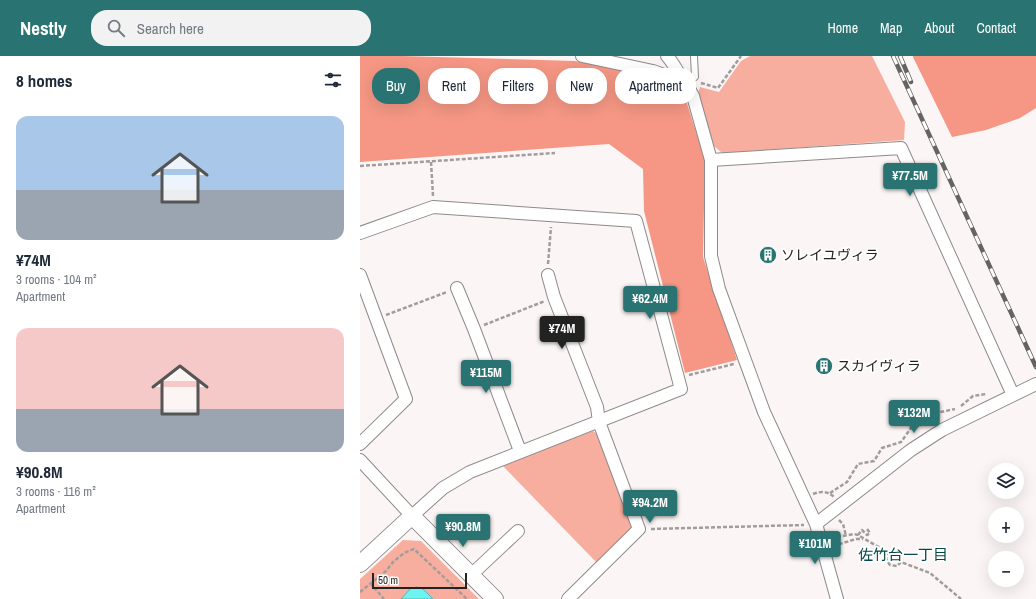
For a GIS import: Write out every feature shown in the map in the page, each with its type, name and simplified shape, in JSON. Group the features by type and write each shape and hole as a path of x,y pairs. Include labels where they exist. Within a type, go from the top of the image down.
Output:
{"street":[{"path":"582,56 639,68"},
{"path":"667,56 671,60 675,68"},
{"path":"695,104 711,160 711,256 719,289 764,412 811,525 837,599"},
{"path":"711,160 901,148 1013,395"},
{"path":"360,233 433,207 636,221 681,389 520,451 470,472 443,488 360,564"},
{"path":"360,275 406,399 360,444"},
{"path":"548,275 554,297 597,407 598,422 639,529 568,599"},
{"path":"457,288 520,451"},
{"path":"811,525 911,450 942,430 1036,384"},
{"path":"360,460 412,516 495,599"},
{"path":"471,575 518,531"}],"lane":[{"path":"694,56 695,68"}],"path":[{"path":"696,83 718,88 741,56"},
{"path":"360,166 555,153"},
{"path":"432,162 433,196"},
{"path":"548,275 551,214"},
{"path":"376,318 457,288"},
{"path":"474,329 554,297"},
{"path":"678,378 739,362"},
{"path":"842,523 846,536"},
{"path":"652,529 811,525"},
{"path":"858,536 862,530 867,535 870,533 867,529"},
{"path":"837,537 854,534 864,538 887,552 886,559 890,565 897,566 901,562 930,573 961,599"},
{"path":"831,546 864,538"},
{"path":"360,592 386,571 393,562 404,553 414,549 466,599"},
{"path":"370,583 384,599"}],"shaded area":[{"path":"360,56 575,61 615,69 615,104 687,104 705,161 703,257 737,360 685,373 644,211 643,169 609,144 360,162"},
{"path":"750,56 872,56 905,122 904,140 722,153 714,146 698,93 700,87 719,92 741,61"},
{"path":"913,56 1036,56 1036,108 1020,118 986,130 952,137"},
{"path":"593,431 598,435 632,526 631,532 597,563 502,465"},
{"path":"403,540 421,541 479,599 360,599 360,579"}],"water":[{"path":"417,587 423,589 433,599 401,599 411,588"}],"railway":[{"path":"893,56 1036,367"},
{"path":"900,56 911,82"}],"place":[{"name":"ソレイユヴィラ","path":"768,255"},
{"name":"スカイヴィラ","path":"824,366"}],"district":[{"name":"佐竹台一丁目","path":"903,555"}]}
